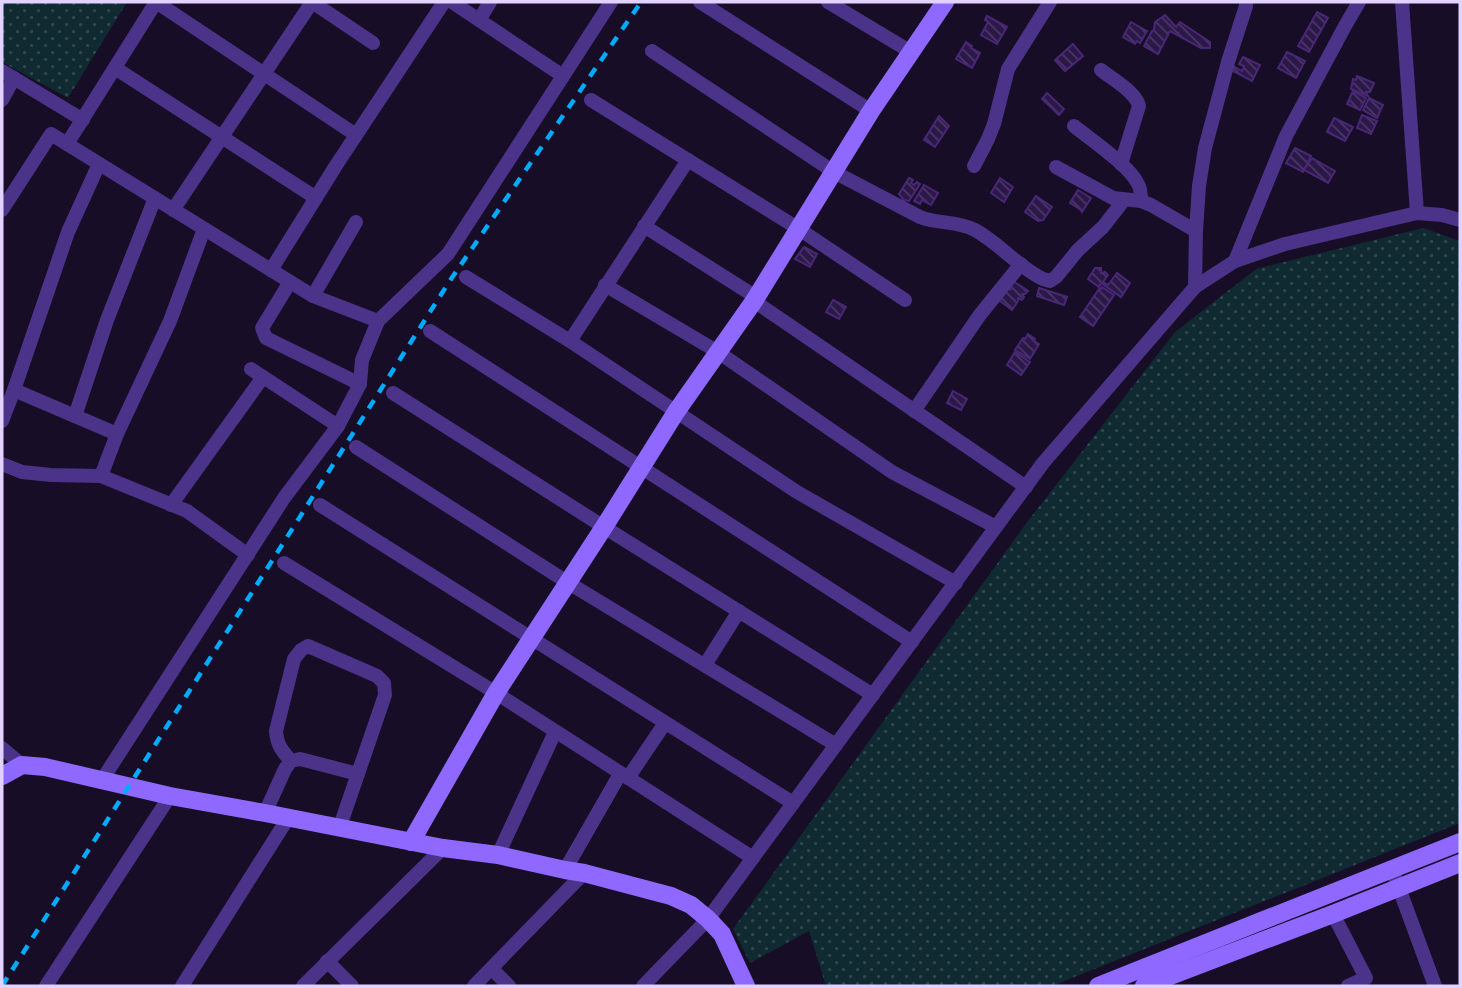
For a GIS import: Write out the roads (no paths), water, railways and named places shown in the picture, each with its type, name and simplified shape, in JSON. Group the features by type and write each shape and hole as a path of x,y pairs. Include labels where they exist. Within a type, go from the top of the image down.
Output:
{"street":[{"path":"67,144 156,2 356,135"},
{"path":"173,210 312,2 373,43"},
{"path":"271,270 444,2"},
{"path":"452,2 562,76"},
{"path":"479,20 490,2"},
{"path":"102,780 284,498 338,425 360,384 362,360 378,321 448,254 611,2"},
{"path":"700,2 871,111"},
{"path":"828,2 911,52"},
{"path":"411,842 496,693 676,412 755,299 871,111 945,2"},
{"path":"974,166 994,124 1008,69 1049,2"},
{"path":"1195,287 1199,186 1205,148 1246,2"},
{"path":"1235,261 1286,136 1359,2"},
{"path":"1402,2 1417,213"},
{"path":"652,51 834,172 920,217 959,224 975,230 1037,276 1050,281 1103,227 1124,200"},
{"path":"115,68 316,198"},
{"path":"1101,70 1138,100 1139,106 1121,164"},
{"path":"2,100 8,75 83,120"},
{"path":"591,100 799,229 905,300"},
{"path":"1074,126 1121,164 1137,181 1141,201"},
{"path":"2,210 51,134 313,296 378,321"},
{"path":"570,341 688,160"},
{"path":"2,421 68,232 99,164"},
{"path":"1056,167 1114,198 1141,201 1196,231"},
{"path":"75,416 107,320 155,198"},
{"path":"643,986 708,919 1043,463 1195,287 1235,261 1285,244 1417,213 1460,220"},
{"path":"313,296 356,222"},
{"path":"644,226 755,299 1026,487"},
{"path":"101,476 117,434 170,321 204,229"},
{"path":"914,411 973,326 1021,264"},
{"path":"466,277 570,341 797,492 956,583"},
{"path":"289,282 262,328 266,338 360,384"},
{"path":"605,285 718,352 892,472 996,527"},
{"path":"430,331 912,642"},
{"path":"171,505 257,373 338,425"},
{"path":"14,390 117,434"},
{"path":"393,393 873,695"},
{"path":"356,447 567,582 836,745"},
{"path":"2,464 22,472 101,476 187,511 248,555"},
{"path":"320,505 793,803"},
{"path":"284,563 496,693 753,858"},
{"path":"705,665 739,611"},
{"path":"292,761 280,750 276,731 295,659 301,650 308,646 377,676 384,683 385,695 340,828"},
{"path":"565,870 624,776 665,723"},
{"path":"498,855 555,732"},
{"path":"2,748 22,765"},
{"path":"265,813 285,769 292,761 300,759 358,774"},
{"path":"2,776 22,765 45,767 170,796 443,848 498,855 584,873 671,896 691,905 722,934 746,986"},
{"path":"50,985 170,796"},
{"path":"182,986 288,818"},
{"path":"1098,986 1179,972 1273,916 1460,842"},
{"path":"303,986 443,848"},
{"path":"1144,986 1459,866"},
{"path":"1392,869 1436,986"},
{"path":"474,986 584,873"},
{"path":"1334,914 1366,978 1348,986"},
{"path":"1273,916 1280,934"},
{"path":"327,961 352,986"},
{"path":"492,969 509,986"}],"railway":[{"path":"2,986 449,282 641,2"}]}
